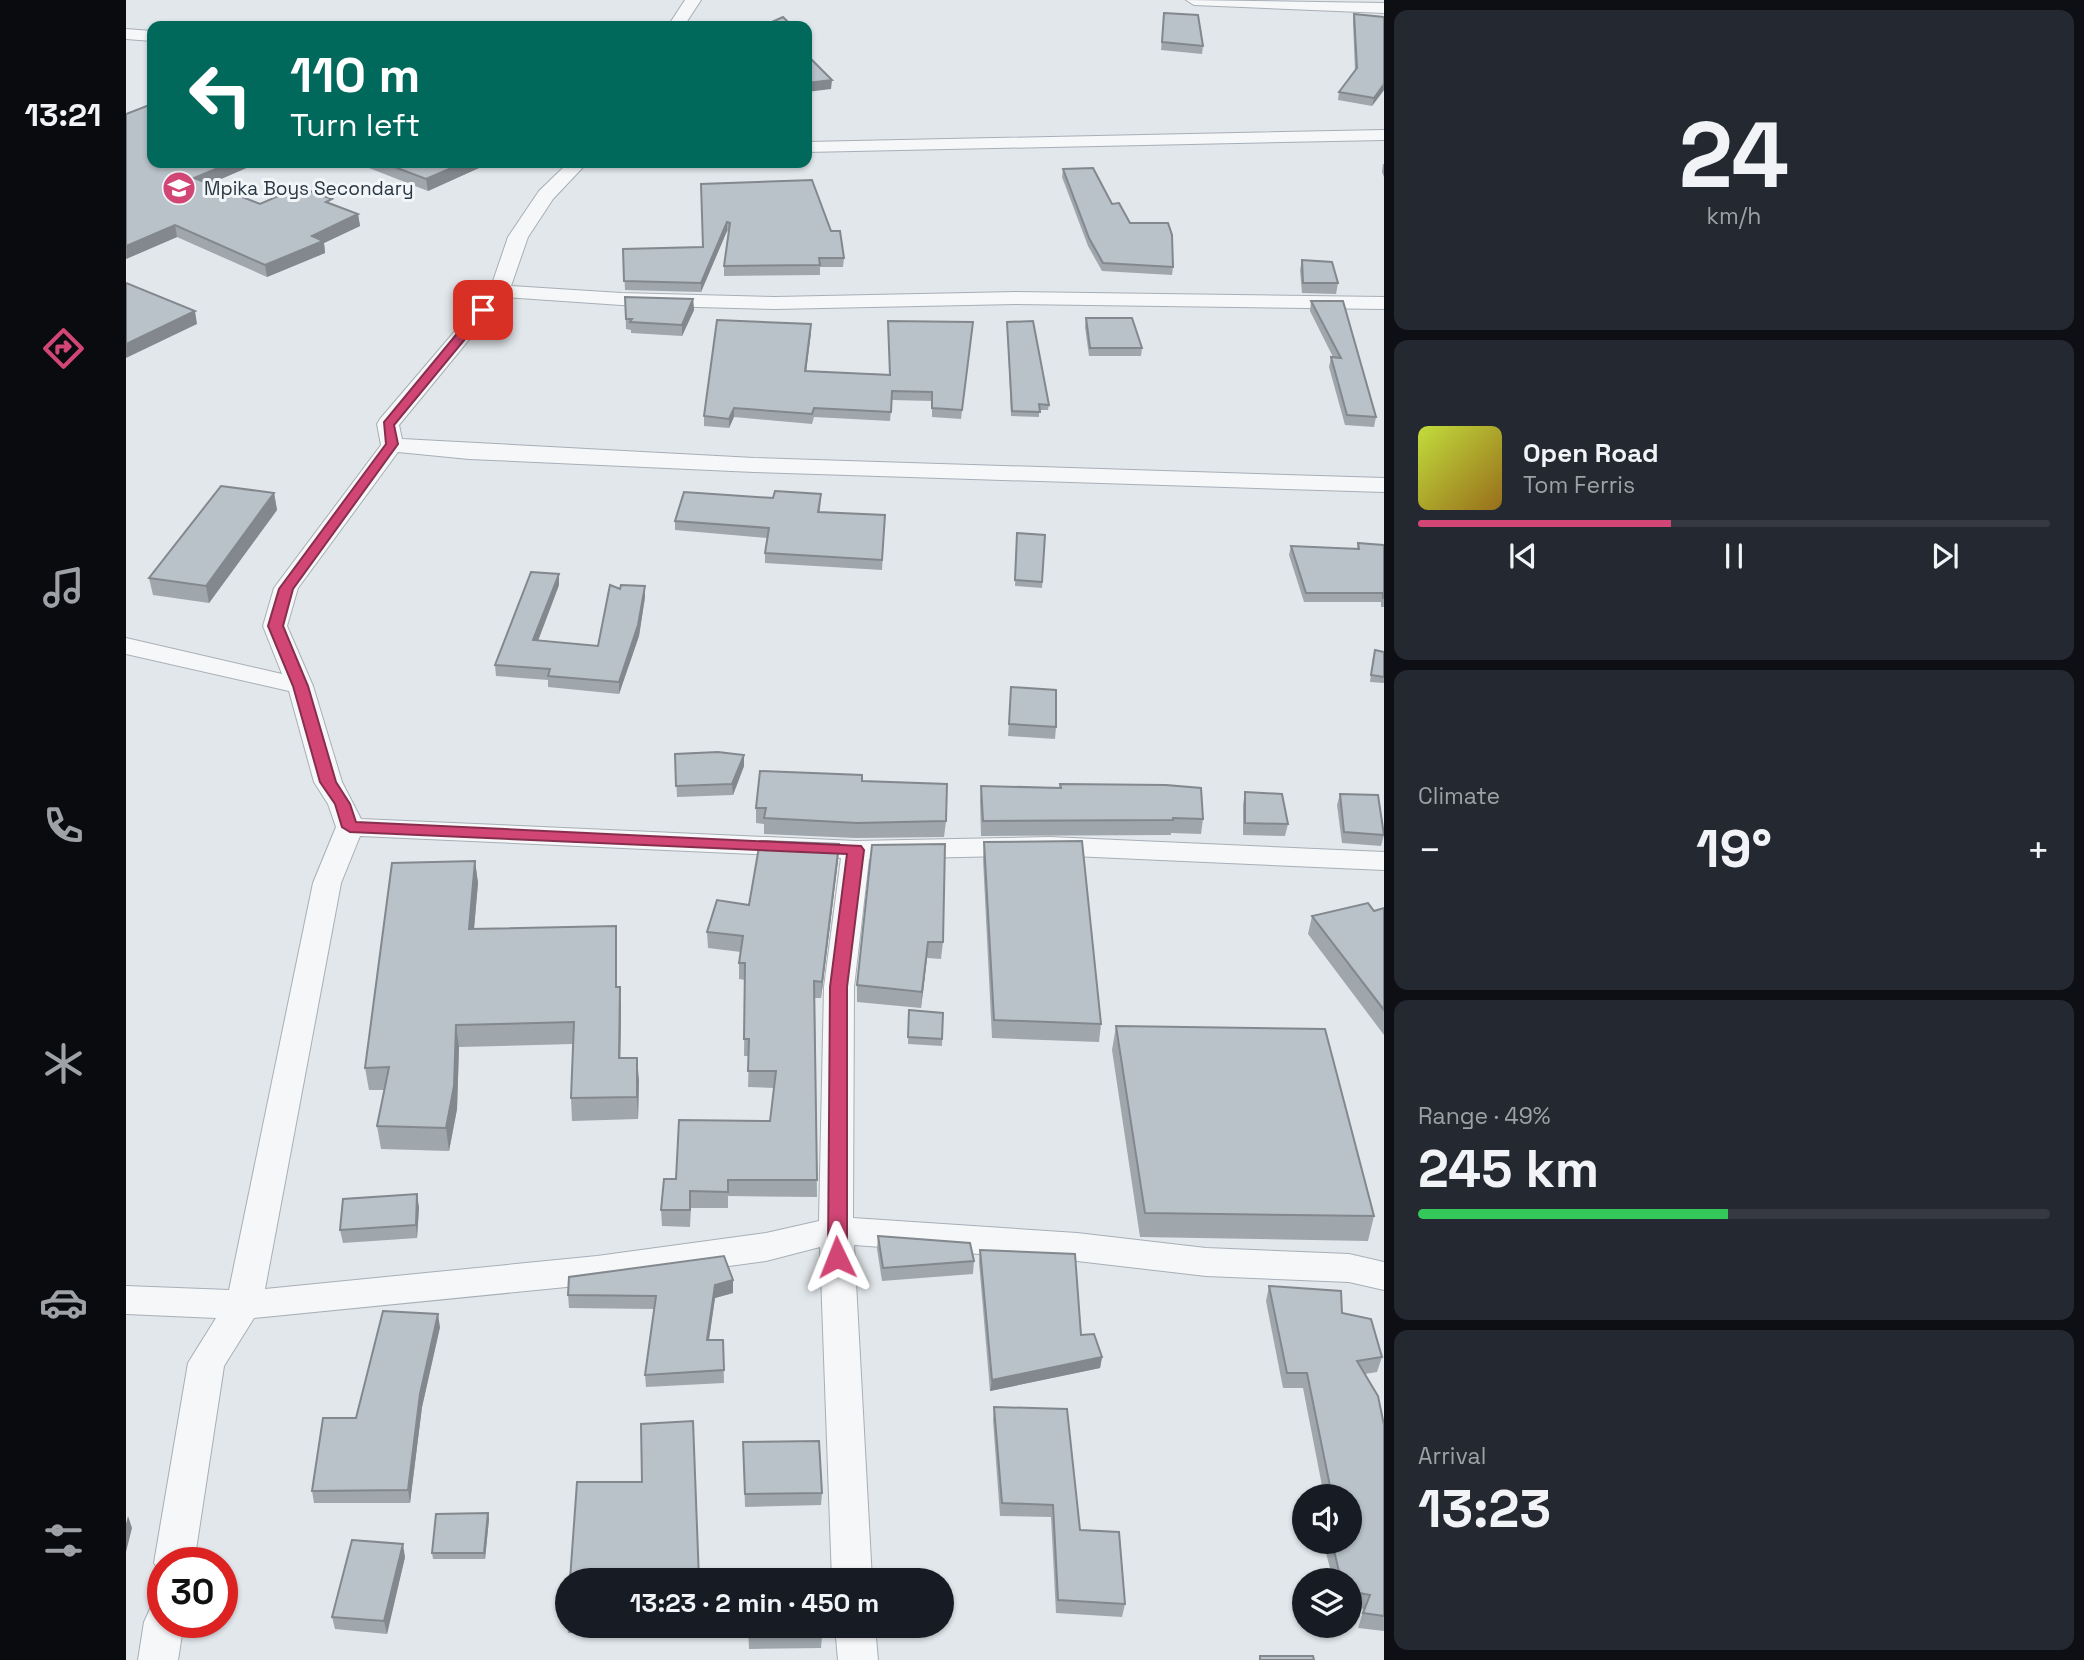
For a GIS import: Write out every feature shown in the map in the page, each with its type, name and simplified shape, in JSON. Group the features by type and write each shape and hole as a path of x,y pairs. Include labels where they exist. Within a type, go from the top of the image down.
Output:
{"street":[{"path":"679,21 693,0"},
{"path":"1194,0 1384,8"},
{"path":"126,34 147,36"},
{"path":"812,147 1384,135"},
{"path":"177,1547 206,1363 244,1305 327,883 350,827 342,804 328,782 300,686 275,626 286,589 392,444 388,425 499,291 518,237 546,195 574,168"},
{"path":"499,291 621,299 775,303 1016,299 1384,303"},
{"path":"392,444 469,452 782,466 1384,485"},
{"path":"126,646 300,686"},
{"path":"350,827 856,850 1050,846 1384,861"},
{"path":"851,1568 836,1230 839,987 856,850"},
{"path":"126,1300 244,1305 597,1270 766,1247 836,1230 1077,1247 1206,1262 1349,1268 1384,1276"},
{"path":"158,1660 161,1638"},
{"path":"856,1638 858,1660"}],"building":[{"path":"1164,13 1198,15 1203,46 1162,42"},
{"path":"1354,14 1384,17 1384,84 1374,98 1339,92 1357,68"},
{"path":"812,60 832,80 812,82"},
{"path":"147,106 147,168 218,168 194,178 260,204 299,187 332,199 326,202 358,214 312,236 323,241 265,265 175,225 126,246 126,114"},
{"path":"397,168 451,168 426,179"},
{"path":"1093,168 1112,204 1119,203 1130,223 1168,223 1172,235 1173,267 1103,263 1089,238 1063,169"},
{"path":"812,180 831,231 840,231 844,258 819,258 820,265 724,266 730,223 727,222 701,283 624,281 623,249 703,247 701,184"},
{"path":"1302,260 1332,262 1338,283 1303,283"},
{"path":"126,283 195,311 126,344"},
{"path":"625,297 693,299 682,325 630,322 632,319 626,319"},
{"path":"1311,301 1343,301 1376,417 1347,415 1331,357 1341,358"},
{"path":"1086,318 1132,318 1142,348 1090,348"},
{"path":"717,320 811,324 805,371 890,375 888,321 973,322 962,410 932,408 932,392 892,391 891,412 814,408 812,414 734,408 729,419 704,416"},
{"path":"1033,321 1049,405 1039,404 1040,412 1012,411 1007,322"},
{"path":"221,486 274,493 206,586 149,578"},
{"path":"775,491 821,494 818,512 885,515 882,560 765,553 769,528 675,521 684,492 773,498"},
{"path":"1017,533 1045,535 1042,582 1015,580"},
{"path":"1358,543 1384,545 1384,598 1383,593 1306,593 1291,546 1359,549"},
{"path":"531,572 559,574 533,640 598,646 610,585 620,589 621,585 645,586 638,625 619,682 548,676 550,669 495,665"},
{"path":"1375,650 1384,652 1384,677 1371,675"},
{"path":"1011,687 1056,690 1056,727 1009,724"},
{"path":"718,752 744,755 732,784 676,786 675,754"},
{"path":"760,771 862,775 862,781 947,784 946,821 857,823 764,818 766,808 756,808"},
{"path":"1060,784 1201,788 1203,819 983,821 981,786 1061,788"},
{"path":"1245,792 1282,794 1288,824 1245,823"},
{"path":"1340,794 1378,795 1384,835 1344,832"},
{"path":"760,841 839,844 822,982 814,981 817,1180 728,1180 728,1192 690,1191 690,1210 661,1210 664,1179 676,1179 679,1120 770,1121 776,1071 748,1071 749,1039 744,1039 745,963 739,963 743,936 707,932 717,900 749,905"},
{"path":"1082,841 1101,1024 994,1020 984,842"},
{"path":"945,844 943,942 928,942 922,992 857,985 872,845"},
{"path":"475,861 469,929 616,926 616,987 620,987 619,1058 637,1058 637,1097 571,1098 574,1022 456,1025 454,1086 446,1128 377,1126 389,1067 365,1068 392,863"},
{"path":"1368,903 1374,911 1384,908 1384,1010 1312,916"},
{"path":"909,1010 943,1013 942,1039 908,1037"},
{"path":"1116,1026 1325,1029 1374,1216 1145,1213"},
{"path":"417,1194 416,1225 340,1230 343,1199"},
{"path":"878,1236 970,1243 974,1261 883,1268"},
{"path":"980,1250 1075,1254 1081,1335 1094,1334 1102,1357 992,1380"},
{"path":"724,1256 733,1280 715,1285 707,1340 723,1340 724,1370 645,1375 656,1296 568,1295 569,1277"},
{"path":"1269,1286 1341,1291 1342,1313 1371,1319 1382,1357 1357,1361 1378,1396 1384,1425 1384,1616 1363,1613 1370,1595 1362,1593 1362,1568 1338,1568 1335,1554 1362,1554 1362,1484 1330,1484 1307,1373 1287,1373"},
{"path":"383,1311 438,1314 420,1394 408,1490 312,1491 323,1418 356,1418"},
{"path":"994,1407 1067,1409 1080,1530 1119,1532 1125,1604 1058,1600 1053,1505 1002,1503"},
{"path":"693,1421 699,1568 571,1568 577,1482 642,1482 641,1424"},
{"path":"819,1441 822,1493 745,1494 743,1442"},
{"path":"488,1513 484,1553 432,1553 436,1514"},
{"path":"352,1540 403,1544 384,1621 332,1617"},
{"path":"1260,1656 1313,1656 1314,1660 1260,1660"}],"place":[{"name":"Mpika Boys Secondary","path":"179,188"}],"route":[{"path":"483,310 388,425 392,444 286,589 275,626 300,686 328,782 342,804 350,827 856,850 839,987 837,1257"}]}
